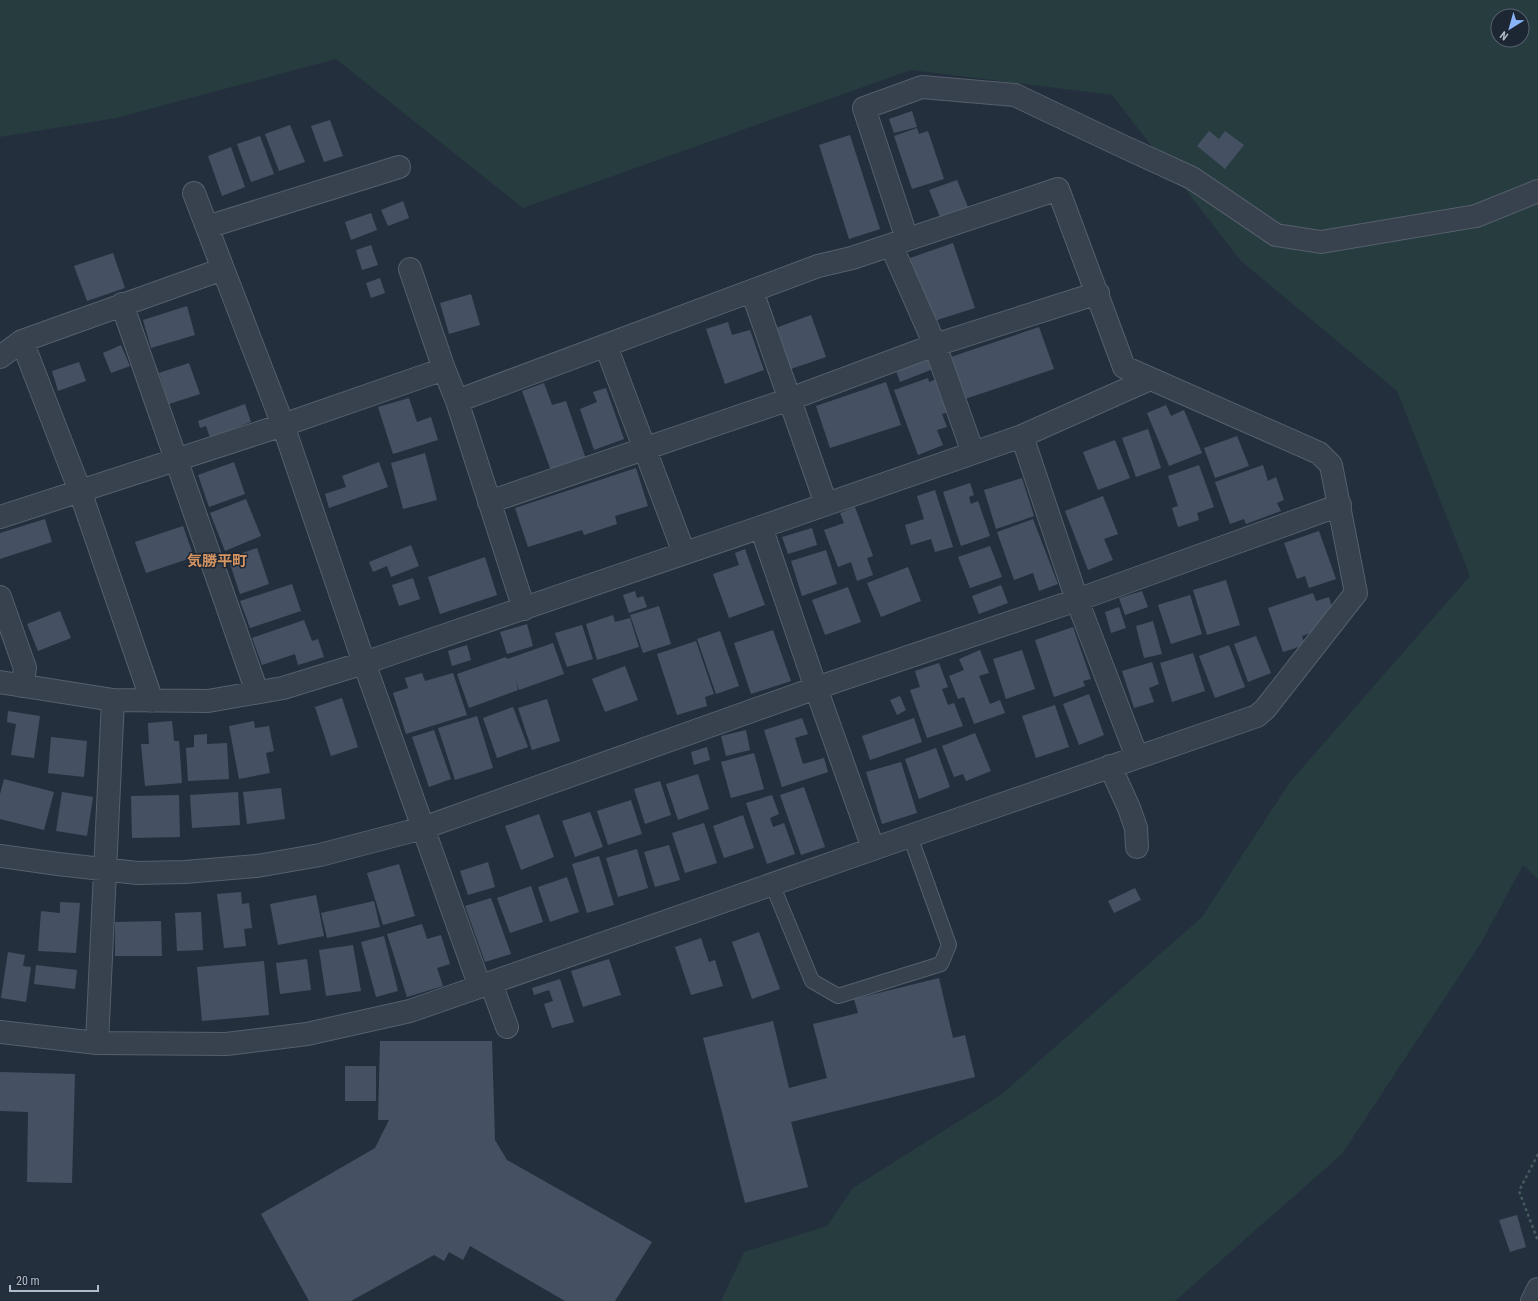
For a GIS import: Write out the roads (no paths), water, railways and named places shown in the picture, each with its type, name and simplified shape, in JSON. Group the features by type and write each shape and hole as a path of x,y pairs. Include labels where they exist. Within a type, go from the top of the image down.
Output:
{"street":[{"path":"973,454 899,242 864,108 922,87 1015,96 1192,178 1276,235 1321,242 1476,216 1538,191"},
{"path":"207,227 399,167"},
{"path":"0,1032 96,1043 226,1044 307,1034 410,1012 874,848 1257,716 1265,709 1356,593 1331,465 1319,453 1124,367 1098,293 1058,189 852,258 818,266 457,401"},
{"path":"194,193 283,425 364,664 423,828 486,985 507,1028"},
{"path":"0,357 22,340 223,269"},
{"path":"410,269 444,369 457,401 524,609"},
{"path":"752,291 826,504"},
{"path":"489,502 790,399 935,346 1098,293"},
{"path":"122,304 257,692"},
{"path":"22,340 80,491 152,701"},
{"path":"606,346 684,553"},
{"path":"0,517 283,425 444,369"},
{"path":"0,682 113,700 152,701 208,701 283,688 364,664 973,454 1022,436 1150,379"},
{"path":"1022,436 1078,600 1137,757"},
{"path":"0,856 144,873 185,872 256,866 320,855 423,828 816,688 1078,600 1340,506"},
{"path":"761,527 816,688 874,848"},
{"path":"0,598 26,668 22,686"},
{"path":"96,1043 113,700"},
{"path":"1110,766 1129,808 1136,828 1137,847"},
{"path":"1532,1301 1538,1289"}],"lane":[{"path":"772,884 812,981 838,996 941,964 949,945 910,836"}],"district":[{"name":"気勝平町","path":"217,561"}]}
